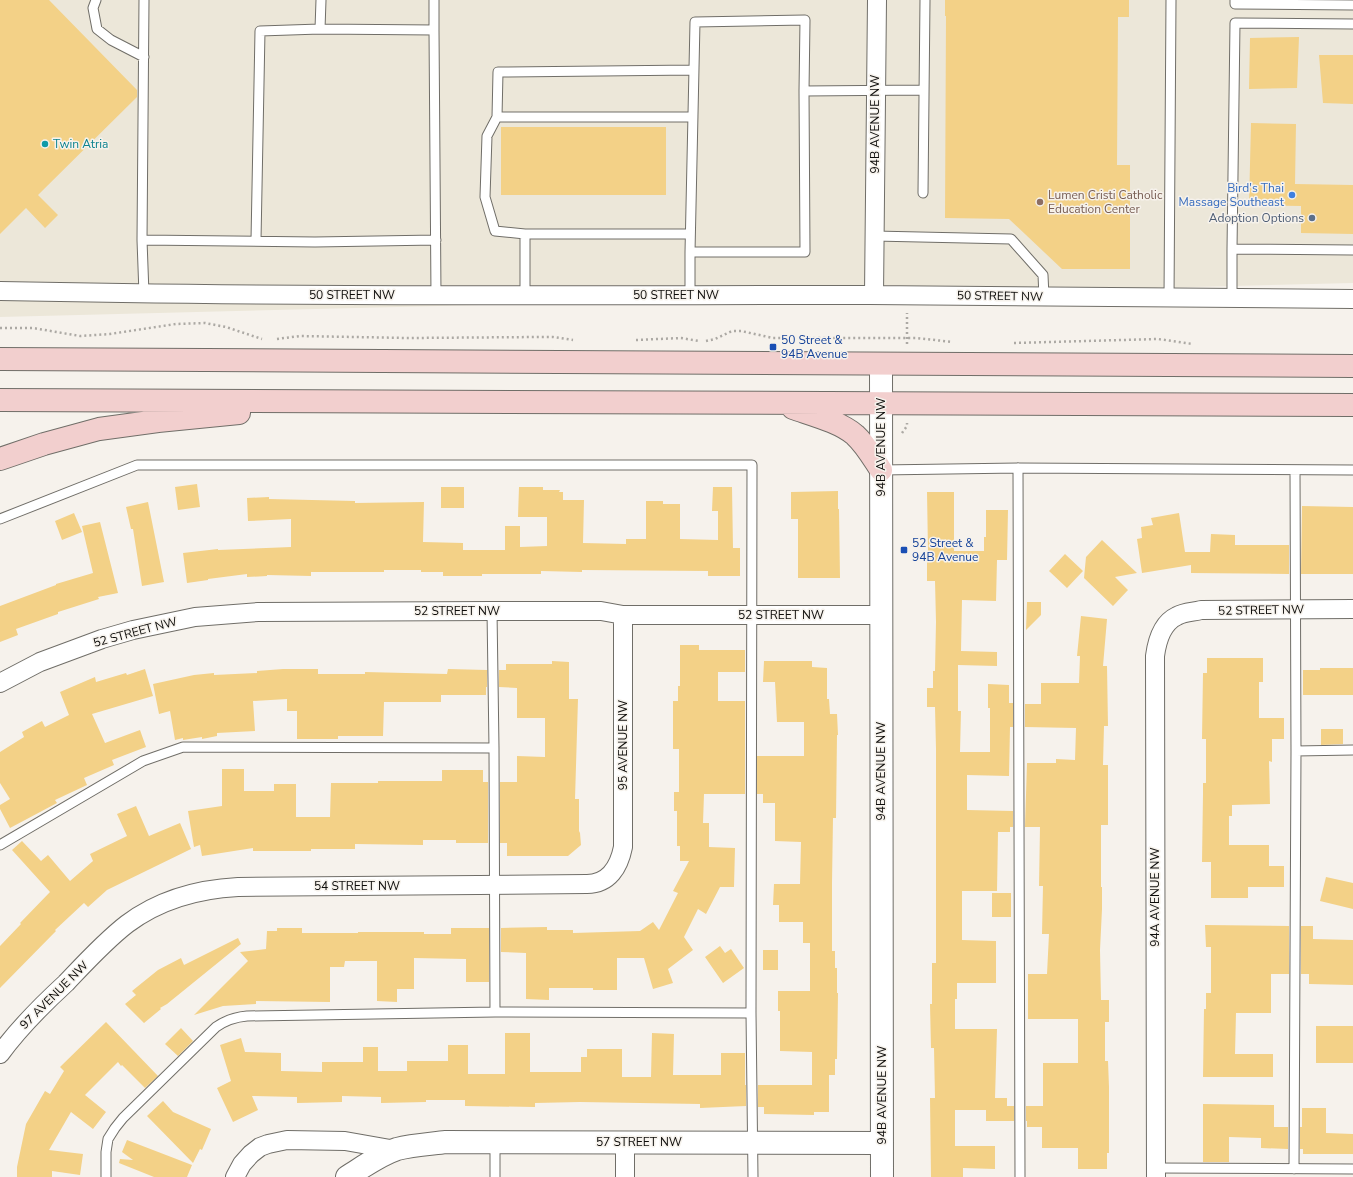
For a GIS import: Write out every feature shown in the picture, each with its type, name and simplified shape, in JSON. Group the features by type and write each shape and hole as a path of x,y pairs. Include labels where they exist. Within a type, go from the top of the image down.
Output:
{"main road":[{"path":"0,359 1353,366"},
{"path":"0,374 75,360"},
{"path":"0,400 1353,405"},
{"path":"0,459 44,444 99,429 158,421 365,401"},
{"path":"777,402 833,422 854,434 869,451 880,470"}],"street":[{"name":"94B AVENUE NW","path":"874,295 876,0"},
{"name":"50 STREET NW","path":"0,291 144,294 436,296 874,295 1169,299 1353,299"},
{"name":"94B AVENUE NW","path":"881,364 880,615 882,1177"},
{"name":"52 STREET NW","path":"1170,620 1177,615 1201,610 1353,609"},
{"name":"52 STREET NW","path":"0,683 40,662 102,639 126,632 195,617 258,612 492,611 602,612 623,615 880,615"},
{"name":"95 AVENUE NW","path":"612,873 621,858 623,847 623,615"},
{"name":"94A AVENUE NW","path":"1156,1172 1155,656 1157,644 1162,631 1170,620"},
{"name":"54 STREET NW","path":"111,938 127,924 147,911 170,901 218,888 594,884 603,881 612,873"},
{"name":"97 AVENUE NW","path":"0,1054 8,1042 30,1018 111,938"},
{"name":"57 STREET NW","path":"235,1177 242,1164 260,1147 287,1140 345,1141 396,1150"},
{"name":"57 STREET NW","path":"347,1177 368,1163 396,1150 417,1145 446,1142 882,1143"},
{"path":"625,1143 625,1177"}],"lane":[{"path":"96,0 93,8 97,29 111,40 144,57"},
{"path":"144,0 142,240 144,294"},
{"path":"320,29 321,0"},
{"path":"434,0 436,296"},
{"path":"923,193 925,0"},
{"path":"1169,299 1171,0"},
{"path":"1235,0 1235,4 1353,5"},
{"path":"690,252 805,252 805,20 695,22 690,234 690,252 690,295"},
{"path":"1232,299 1235,23 1353,24"},
{"path":"256,240 260,31 320,29 434,30"},
{"path":"690,234 525,234 495,230 485,198 487,136 498,117 498,72 694,70"},
{"path":"804,91 924,90"},
{"path":"498,117 693,117"},
{"path":"525,234 525,295"},
{"path":"874,236 1011,239 1043,275 1044,297"},
{"path":"142,240 256,240 315,242 436,240"},
{"path":"1232,249 1353,250"},
{"path":"0,519 136,465 752,465 751,1013 753,1177"},
{"path":"880,470 1018,468 1353,470"},
{"path":"1018,468 1020,1177"},
{"path":"1294,1169 1296,751 1295,470"},
{"path":"492,611 495,1012"},
{"path":"0,845 143,761 182,747 494,748"},
{"path":"1296,751 1353,750"},
{"path":"106,1177 106,1152 108,1139 123,1118 216,1027 236,1017 495,1012 751,1013"},
{"path":"495,1142 495,1177"},
{"path":"1156,1172 1353,1169"}],"path":[{"path":"907,312 907,345"},
{"path":"0,328 33,328 80,336 110,334 176,324 205,323 226,327 264,339"},
{"path":"635,341 681,338 707,341 732,331 741,331 773,338 907,338"},
{"path":"273,340 300,336 408,338 553,337 577,341"}],"shaded area":[{"path":"0,0 1353,0 1353,283 0,317"}],"building":[{"name":"Twin Atria","path":"0,0 49,0 137,90 137,97 38,195 58,215 45,228 26,208 0,234"},
{"path":"945,0 1129,0 1129,17 1118,17 1117,165 1130,165 1130,269 1062,269 1009,219 945,218"},
{"path":"1299,37 1297,88 1249,89 1250,38"},
{"path":"1319,55 1353,55 1353,104 1323,103"},
{"path":"1251,123 1296,124 1295,184 1353,185 1353,234 1301,233 1301,206 1249,205"},
{"path":"501,127 666,127 666,195 501,195"},
{"path":"197,484 200,507 178,510 175,487"},
{"path":"441,487 464,487 464,508 441,508"},
{"path":"519,487 543,487 543,490 560,490 559,492 563,492 563,500 584,500 583,543 626,544 626,539 646,539 646,501 663,501 663,504 680,504 680,539 718,540 718,511 712,511 713,487 732,487 733,548 740,548 740,576 708,576 708,571 582,570 582,572 541,571 541,574 482,574 482,576 443,576 443,572 421,572 421,570 384,570 384,572 311,572 311,576 267,575 247,577 247,574 187,583 183,553 218,549 291,547 291,519 248,521 247,498 269,497 269,499 355,501 355,503 424,502 423,542 463,543 463,550 505,550 505,526 520,526 520,547 547,546 547,517 518,517"},
{"path":"838,491 840,578 798,578 798,519 791,519 791,492"},
{"path":"927,492 954,492 954,551 984,551 984,537 986,537 986,510 1008,510 1007,560 997,560 996,601 962,600 961,651 997,652 997,666 958,665 958,711 961,711 960,752 990,752 990,708 988,708 988,684 1009,685 1009,703 1013,703 1013,727 1010,727 1009,776 967,775 967,810 1013,811 1013,827 1010,827 1010,832 998,832 997,891 962,891 962,940 996,941 996,983 957,983 957,999 955,999 955,1029 997,1029 995,1098 1007,1098 1007,1106 1014,1106 1014,1121 986,1121 986,1110 955,1110 955,1146 995,1146 995,1169 963,1168 963,1177 931,1177 930,1098 935,1098 934,1048 931,1048 930,1004 932,1004 932,963 936,963 936,749 935,707 927,707 927,688 933,688 933,671 935,671 936,622 935,581 927,581"},
{"path":"148,502 164,582 142,586 133,529 131,529 126,507"},
{"path":"1302,506 1353,507 1353,574 1301,574"},
{"path":"74,513 82,532 62,540 55,521"},
{"path":"1179,513 1185,552 1210,552 1211,534 1235,535 1235,545 1289,545 1289,574 1191,573 1191,565 1142,573 1137,539 1142,538 1141,527 1153,525 1151,518"},
{"path":"100,522 118,593 98,597 99,599 58,612 58,614 16,629 18,635 0,642 0,606 56,584 93,573 82,526"},
{"path":"1102,540 1137,573 1115,577 1128,590 1113,606 1084,578 1086,557"},
{"path":"1065,554 1083,571 1067,588 1049,571"},
{"path":"1027,602 1041,602 1041,615 1026,630"},
{"path":"1081,616 1107,619 1103,666 1107,666 1108,726 1104,726 1103,765 1108,765 1108,825 1101,825 1102,909 1100,950 1101,1000 1109,1000 1109,1022 1105,1022 1105,1061 1108,1061 1109,1087 1109,1153 1107,1153 1107,1169 1078,1169 1078,1148 1042,1148 1042,1127 1027,1127 1026,1121 1026,1106 1043,1106 1043,1063 1078,1063 1078,1019 1028,1019 1028,974 1047,974 1049,934 1042,934 1043,886 1039,886 1040,827 1025,827 1027,763 1056,763 1056,759 1075,760 1076,728 1025,727 1025,704 1041,704 1041,683 1079,683 1080,656 1077,656"},
{"path":"680,645 699,645 699,650 745,650 745,672 718,672 718,701 745,701 745,794 704,794 703,823 709,823 709,847 735,848 734,887 720,887 706,914 698,909 684,937 693,950 668,969 673,983 653,989 644,958 617,958 617,990 593,990 593,988 549,988 549,1000 526,999 526,953 501,952 501,928 547,927 547,930 573,930 573,933 640,931 653,922 659,930 678,893 673,891 689,861 680,861 680,846 677,846 677,811 674,811 674,792 679,792 679,749 673,749 673,701 678,701 678,686 680,686"},
{"path":"1207,658 1263,658 1263,682 1259,682 1259,718 1284,718 1284,739 1272,739 1272,762 1269,761 1270,804 1232,805 1232,816 1229,816 1229,845 1269,845 1269,866 1284,866 1284,887 1248,887 1248,898 1211,898 1211,862 1202,862 1203,783 1206,783 1206,739 1202,739 1203,673 1207,673"},
{"path":"552,661 569,662 569,699 578,699 575,799 579,799 579,831 581,845 568,856 507,856 507,843 500,843 500,782 517,782 517,756 545,757 545,718 517,718 517,688 499,687 499,670 506,670 506,664 552,664"},
{"path":"764,661 812,661 812,667 827,668 827,699 829,699 830,714 837,714 838,735 836,818 833,818 832,951 835,951 835,968 837,968 837,1059 835,1059 835,1075 829,1075 829,1112 814,1112 814,1115 764,1114 764,1107 758,1107 758,1085 812,1085 812,1052 780,1051 780,1011 778,1011 778,991 810,991 810,943 803,943 803,922 779,922 779,905 773,905 774,884 800,884 801,842 775,841 775,803 763,803 763,794 757,794 757,756 804,756 804,722 777,722 775,682 763,682"},
{"path":"1320,668 1353,668 1353,695 1303,695 1303,670 1320,670"},
{"path":"145,669 153,696 92,714 105,743 140,730 146,747 112,760 114,765 84,778 87,785 55,800 57,803 10,828 0,809 0,805 10,799 0,783 0,752 24,737 22,732 42,721 45,727 69,715 60,692 95,677 96,682"},
{"path":"318,669 318,674 365,674 365,672 447,674 448,669 487,670 487,687 486,695 441,695 441,702 384,702 383,736 338,736 338,739 297,739 297,711 287,711 287,699 253,701 255,731 217,733 217,736 202,739 202,737 175,740 170,711 159,714 153,684 194,675 214,673 214,675 257,673 257,671"},
{"path":"1321,729 1343,729 1343,744 1321,745"},
{"path":"222,769 244,769 244,791 274,791 274,784 296,784 296,817 330,817 331,783 442,781 442,770 483,770 483,782 488,782 488,843 456,843 456,840 423,840 423,845 355,844 355,849 311,849 311,851 253,851 253,848 202,856 200,845 194,847 188,811 222,806"},
{"path":"136,806 149,836 180,823 191,849 107,890 88,907 84,903 55,930 56,931 0,988 0,946 50,892 12,850 22,841 41,861 48,855 70,881 93,861 90,854 127,836 117,814"},
{"path":"1326,877 1353,883 1353,909 1320,901"},
{"path":"992,893 1011,893 1011,917 992,917"},
{"path":"1205,925 1289,926 1289,974 1271,974 1271,1013 1236,1013 1235,1054 1273,1054 1273,1077 1203,1077 1204,1009 1206,1009 1206,993 1211,993 1211,947 1206,947"},
{"path":"1301,926 1313,926 1313,939 1353,940 1353,985 1309,984 1309,974 1301,974"},
{"path":"277,928 302,928 302,933 424,932 424,934 451,934 451,928 489,928 489,982 466,982 466,959 414,958 414,989 397,989 397,1002 377,1001 377,961 345,961 344,967 330,967 330,1002 256,1001 256,1004 223,1006 194,1015 248,961 240,952 266,949 267,931 277,931"},
{"path":"238,938 241,944 167,1004 160,1008 161,1009 144,1023 125,1004 136,995 132,991 158,970 181,958 184,965"},
{"path":"720,946 725,953 731,949 744,968 723,983 705,957"},
{"path":"763,950 778,950 778,970 763,970"},
{"path":"106,1022 158,1076 145,1088 118,1062 85,1095 106,1112 93,1129 71,1112 49,1150 83,1154 80,1175 52,1171 52,1177 17,1177 17,1167 26,1124 45,1091 50,1094 64,1071 60,1067"},
{"path":"1316,1026 1353,1026 1353,1063 1316,1063"},
{"path":"181,1028 193,1041 178,1056 165,1044"},
{"path":"505,1033 530,1033 530,1072 581,1072 581,1057 587,1057 587,1049 622,1049 622,1077 651,1077 652,1033 674,1034 673,1075 721,1075 721,1053 745,1053 746,1106 700,1108 700,1104 580,1102 535,1103 535,1107 465,1106 465,1100 426,1100 426,1102 381,1103 381,1097 342,1096 342,1102 297,1103 297,1097 252,1096 258,1110 233,1122 217,1088 231,1081 220,1045 241,1038 245,1052 281,1053 281,1071 322,1072 322,1062 363,1062 363,1047 378,1047 378,1071 407,1071 407,1061 448,1061 448,1045 468,1045 468,1074 505,1074"},
{"path":"163,1101 173,1112 211,1129 202,1150 200,1149 193,1163 147,1116"},
{"path":"1203,1104 1274,1105 1274,1127 1288,1127 1288,1149 1261,1148 1261,1138 1229,1137 1229,1162 1203,1162"},
{"path":"1302,1108 1326,1108 1326,1133 1353,1134 1353,1154 1303,1154 1303,1149 1300,1149"},
{"path":"127,1140 192,1165 187,1177 154,1177 119,1163 120,1159 133,1160 122,1152"}],"place":[{"name":"Twin Atria","path":"45,144"},
{"name":"Bird's Thai Massage Southeast","path":"1292,195"},
{"name":"Lumen Cristi Catholic Education Center","path":"1040,202"},
{"name":"Adoption Options","path":"1312,218"},
{"name":"50 Street & 94B Avenue","path":"773,347"},
{"name":"52 Street & 94B Avenue","path":"904,550"}]}
